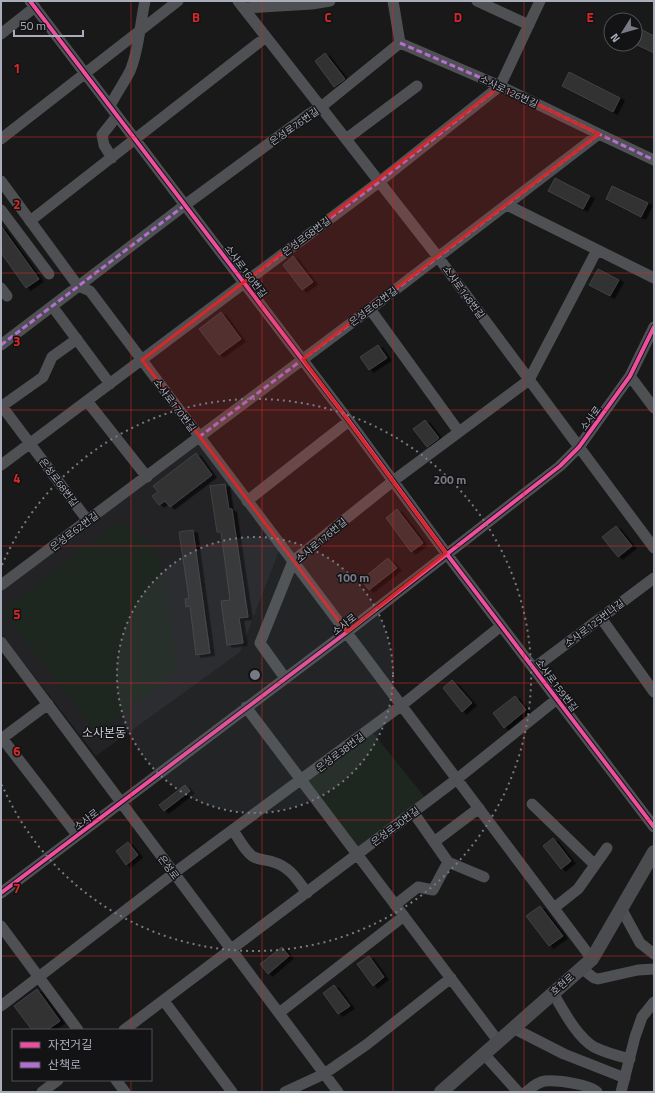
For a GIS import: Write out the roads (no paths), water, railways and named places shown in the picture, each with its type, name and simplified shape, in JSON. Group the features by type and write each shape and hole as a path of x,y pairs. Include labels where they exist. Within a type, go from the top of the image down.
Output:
{"main road":[{"name":"호현로","path":"441,1092 592,959 654,852"}],"street":[{"path":"110,106 130,69 140,31 144,1"},
{"path":"1,139 178,1"},
{"path":"241,5 330,1"},
{"path":"392,1 400,43"},
{"path":"477,1 529,25"},
{"path":"500,86 540,1"},
{"name":"소사로160번길","path":"1,34 32,4 349,421 446,553"},
{"name":"소사로148번길","path":"241,5 438,257 654,548"},
{"path":"30,221 136,140 266,37"},
{"name":"소사로126번길","path":"400,43 500,86 654,160"},
{"name":"은성로76번길","path":"1,345 185,205 309,114 321,107 400,43"},
{"path":"346,139 417,86"},
{"name":"은성로68번길","path":"1,465 379,182 500,86"},
{"path":"112,158 104,145 102,135 117,116"},
{"name":"은성로62번길","path":"1,585 147,477 302,359 370,310 599,134"},
{"name":"소사로170번길","path":"1,181 78,286 90,291 592,959"},
{"path":"507,205 654,278"},
{"path":"1,210 49,274"},
{"path":"529,380 597,250"},
{"path":"52,306 110,384"},
{"path":"370,310 459,432"},
{"name":"소사로","path":"1,893 347,632 446,553 560,466 579,447 630,376 654,327"},
{"name":"은성로68번길","path":"76,339 52,357 43,377 1,406 88,521"},
{"path":"630,376 654,408"},
{"name":"소사로176번길","path":"285,678 260,643 293,562 393,481 529,380"},
{"path":"87,401 147,477"},
{"path":"247,501 349,421"},
{"name":"소사로159번길","path":"446,553 654,827"},
{"name":"소사로125번나길","path":"534,668 654,578"},
{"path":"601,618 654,692"},
{"name":"은성로38번길","path":"1,1006 174,873 402,705 501,626"},
{"name":"은성로","path":"1,642 338,1092"},
{"name":"은성로30번길","path":"125,1029 457,779 557,699"},
{"path":"48,704 1,738 77,835"},
{"path":"246,707 498,1041"},
{"path":"532,804 595,865"},
{"path":"434,842 479,808"},
{"path":"413,812 448,862 484,877"},
{"path":"233,830 254,858 273,862 289,869 307,893"},
{"path":"554,908 578,889 607,848"},
{"path":"395,905 418,887 433,890 448,862"},
{"path":"621,908 640,943 654,954"},
{"path":"279,1013 404,916"},
{"path":"1,926 77,1029"},
{"path":"581,968 594,978 598,979 638,970 654,969"},
{"path":"285,1092 324,1074 366,1045 451,978"},
{"path":"553,993 584,1040 608,1054 630,1059"},
{"path":"164,1001 232,1092"},
{"path":"621,1092 642,1017 654,1002"},
{"path":"513,1028 564,1054 625,1078"},
{"path":"484,1054 518,1092"},
{"path":"42,1092 57,1081"},
{"path":"117,1081 125,1092"},
{"path":"526,1092 535,1084 544,1081 579,1085 597,1092"}],"district":[{"name":"소사본동","path":"104,733"}]}
